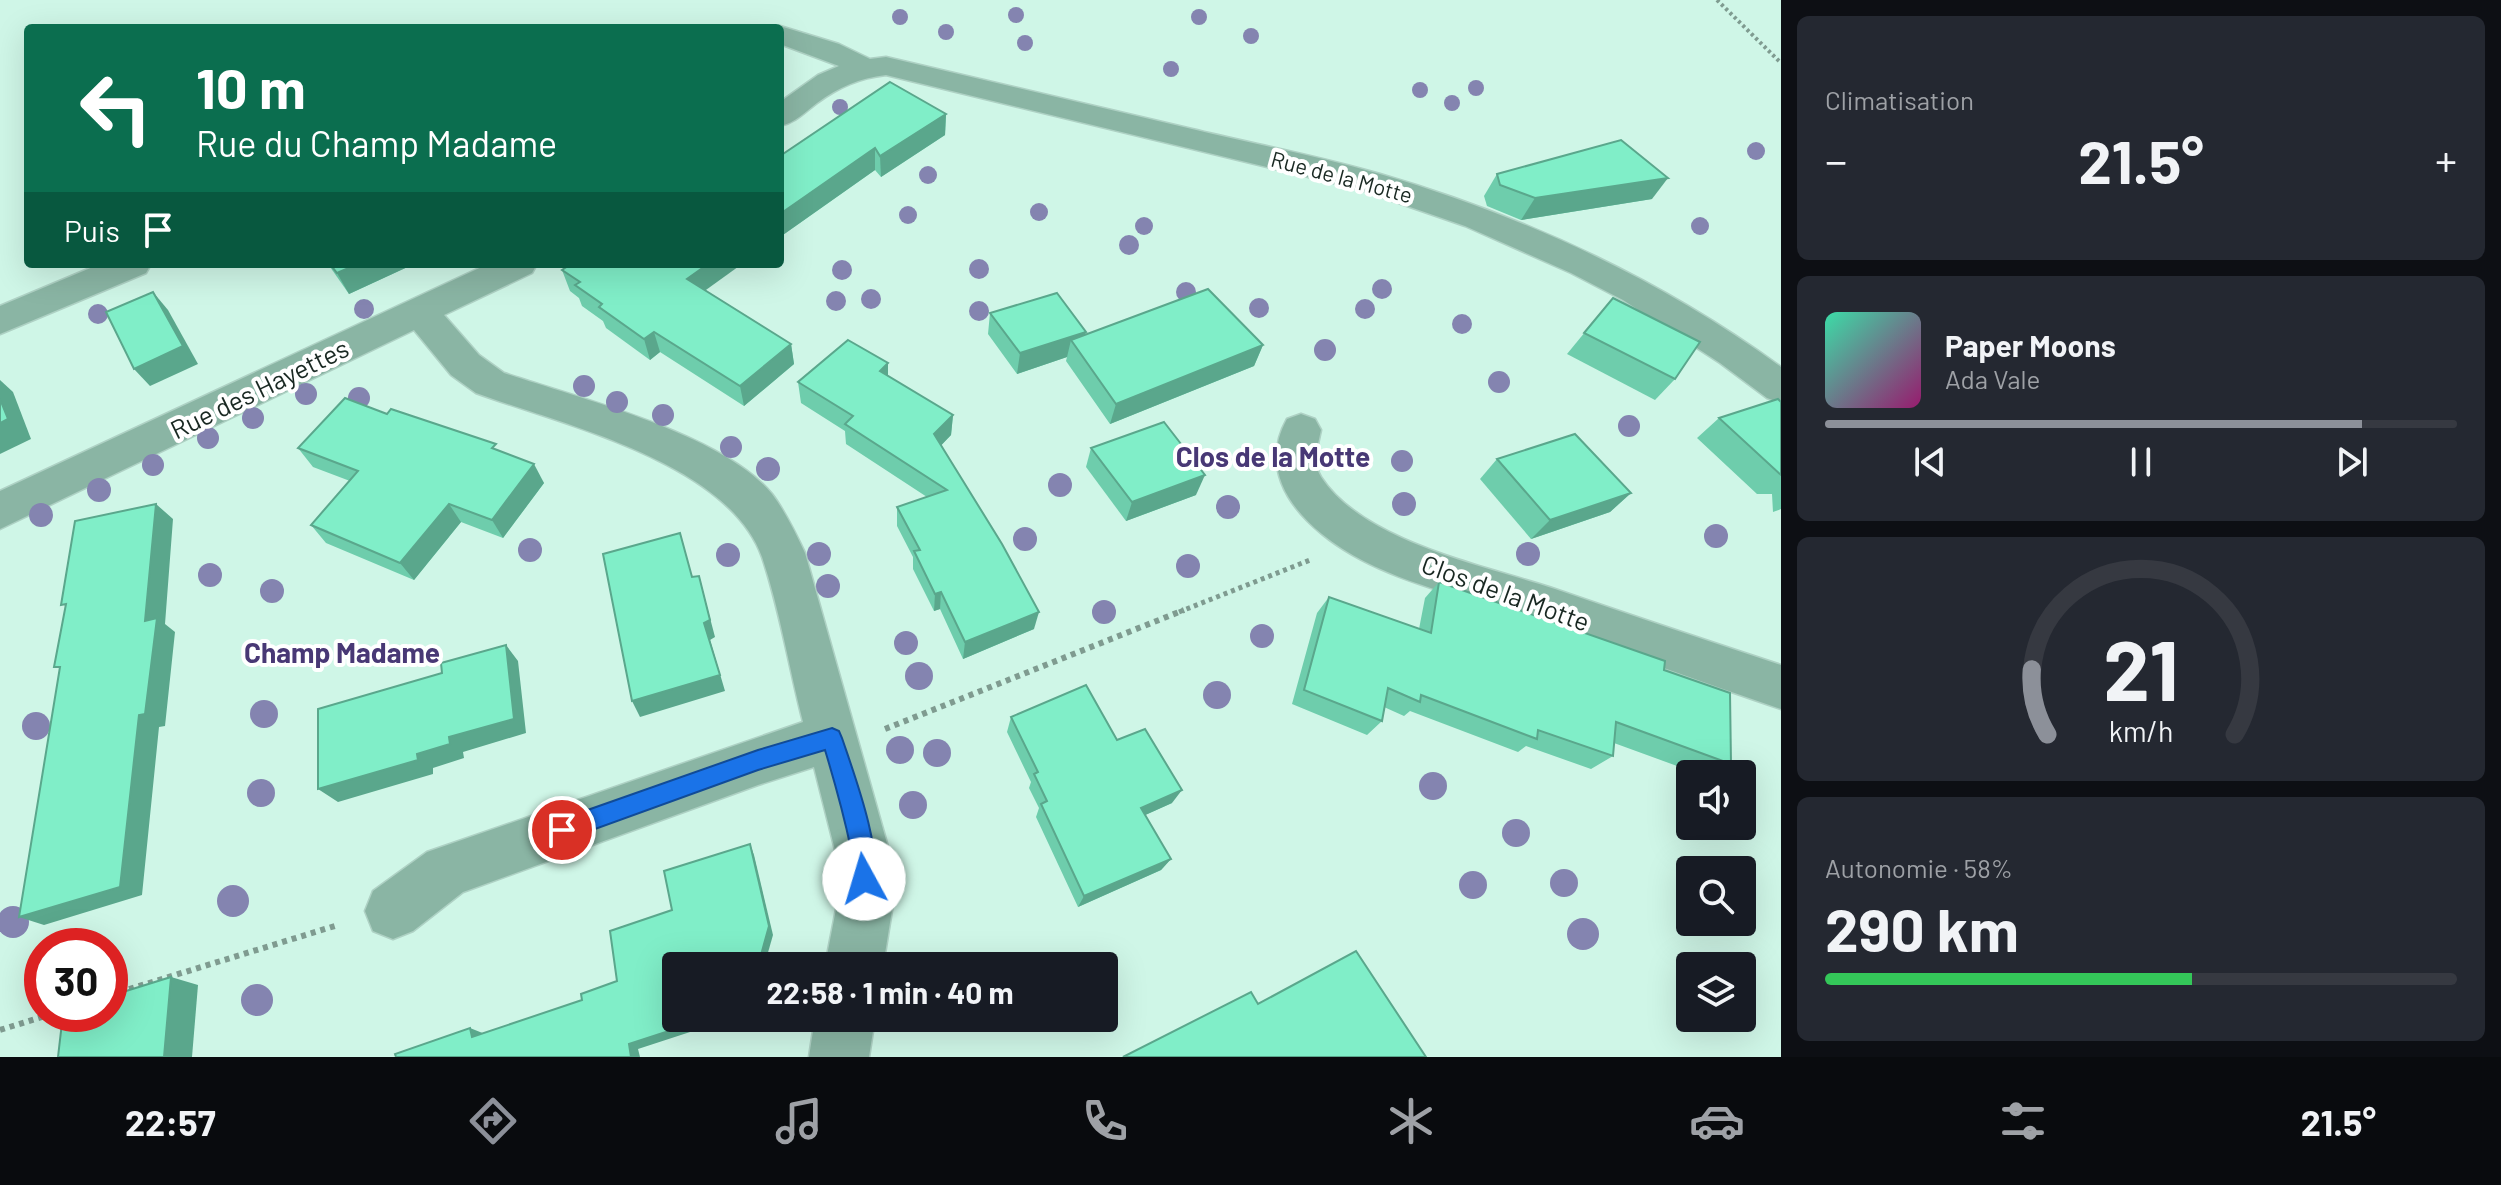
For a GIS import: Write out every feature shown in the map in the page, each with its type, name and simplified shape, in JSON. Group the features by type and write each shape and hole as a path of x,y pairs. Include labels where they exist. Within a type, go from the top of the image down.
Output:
{"street":[{"path":"784,36 829,50 864,67"},
{"name":"Rue de la Motte","path":"864,67 886,66 1367,181 1445,204 1536,240 1607,274 1680,317 1781,388"},
{"path":"784,114 826,82 864,67"},
{"path":"0,321 124,268"},
{"name":"Rue des Hayettes","path":"0,511 511,268"},
{"path":"420,312 465,365 490,383 667,445 721,474 756,506 783,553 863,854 865,904 856,952"},
{"name":"Clos de la Motte","path":"1301,430 1293,453 1299,477 1320,507 1357,535 1419,562 1781,687"},
{"path":"393,911 446,871 758,760 832,738"},
{"path":"839,1057 843,1032"}],"path":[{"path":"1717,0 1781,63"},
{"path":"832,738 894,728 1304,563 1357,535"},
{"path":"128,989 298,936 393,911"},
{"path":"0,1030 24,1022"}],"building":[{"path":"890,82 946,114 880,156 875,148 784,211 784,153"},
{"path":"1621,140 1668,178 1535,198 1500,185 1497,174"},
{"path":"702,268 687,279 791,344 740,386 654,332 644,339 599,307 602,304 575,285 580,282 562,270"},
{"path":"1208,289 1263,345 1116,404 1071,340"},
{"path":"153,292 183,346 134,369 106,312"},
{"path":"1057,293 1086,332 1020,353 990,313"},
{"path":"1613,298 1700,342 1675,379 1584,333"},
{"path":"848,340 888,363 880,371 953,415 934,434 1002,544 1039,612 965,642 941,592 935,594 914,551 920,550 897,507 947,490 845,424 853,416 798,382"},
{"path":"345,398 387,414 391,409 496,444 492,448 534,464 492,520 449,504 400,563 311,525 358,471 298,448"},
{"path":"0,399 8,419 0,423"},
{"path":"1778,399 1781,402 1781,475 1719,418"},
{"path":"1164,422 1205,475 1132,502 1091,448"},
{"path":"1575,434 1631,493 1550,520 1497,459"},
{"path":"156,504 145,621 157,618 145,714 139,715 120,887 19,917 60,667 54,667 66,604 61,605 75,521"},
{"path":"680,533 692,577 699,576 710,620 704,623 720,675 632,701 603,554"},
{"path":"1439,582 1665,661 1664,670 1730,693 1731,760 1720,760 1616,722 1613,756 1538,730 1537,739 1421,695 1420,702 1388,688 1382,721 1304,690 1329,597 1431,633"},
{"path":"506,645 514,719 449,737 450,744 417,754 418,760 318,789 318,709 442,673 441,663"},
{"path":"1086,685 1117,740 1145,729 1182,790 1141,808 1171,859 1084,896 1041,804 1047,801 1034,774 1038,772 1011,717"},
{"path":"750,844 769,926 762,952 662,952 662,1032 666,1032 629,1044 631,1057 396,1057 395,1054 470,1028 472,1037 582,1000 581,994 617,981 610,931 672,910 664,871"},
{"path":"1356,951 1426,1057 1123,1057 1251,992 1258,1004"},
{"path":"171,977 164,1057 58,1057 61,1032 128,1032 128,990"}],"district":[{"name":"Clos de la Motte","path":"1273,456"},
{"name":"Champ Madame","path":"342,652"}],"route":[{"path":"562,830 758,760 832,738 863,854 864,879"}]}
